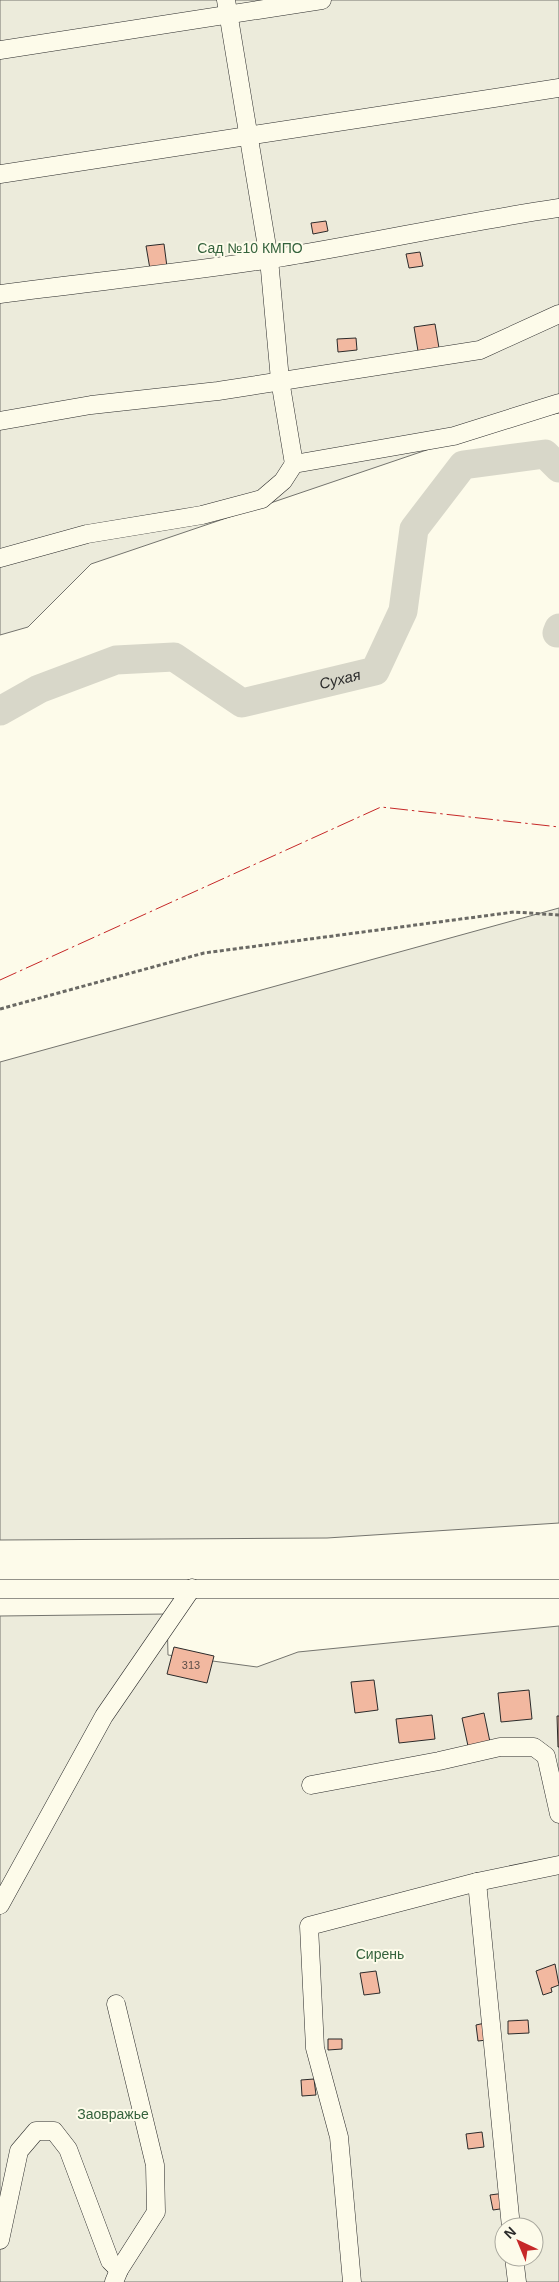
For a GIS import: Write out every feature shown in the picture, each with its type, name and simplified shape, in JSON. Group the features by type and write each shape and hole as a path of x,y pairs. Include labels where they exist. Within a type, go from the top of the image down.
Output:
{"street":[{"path":"0,50 228,7 322,0"},
{"path":"0,558 87,534 202,515 262,499 282,481 294,464 280,380 269,259 228,7"},
{"path":"0,174 559,88"},
{"path":"0,294 269,259 379,241 497,217 559,208"},
{"path":"0,421 91,405 218,391 480,350 559,314"},
{"path":"294,464 454,436 559,403"},
{"path":"0,1904 104,1716 192,1588"},
{"path":"0,1589 559,1589"},
{"path":"311,1785 430,1763 500,1746 534,1747 546,1756 559,1814"},
{"path":"352,2282 339,2136 315,2048 309,1926 477,1882 559,1865"},
{"path":"477,1882 511,2217"},
{"path":"116,2004 155,2165 156,2212 117,2276"},
{"path":"0,2240 19,2151 36,2131 54,2131 68,2149 117,2276"},
{"path":"515,2267 517,2282"}],"path":[{"path":"0,1008 204,953 514,912 559,915"}],"green space":[{"name":"Сад №10 КМПО","path":"0,0 559,0 559,413 509,422 91,564 28,627 0,635"},
{"path":"559,908 559,1523 327,1538 0,1540 0,1062"},
{"path":"167,1614 168,1655 257,1667 298,1652 559,1626 559,2282 0,2282 0,1616"}],"building":[{"path":"326,221 328,231 313,234 311,223"},
{"path":"164,244 167,267 150,269 146,246"},
{"path":"420,252 423,266 409,268 406,254"},
{"path":"435,324 439,348 418,351 414,327"},
{"path":"356,338 357,350 338,352 337,339"},
{"path":"174,1647 214,1656 207,1683 167,1674"},
{"path":"374,1680 378,1710 355,1713 351,1682"},
{"path":"529,1690 532,1719 501,1722 498,1693"},
{"path":"484,1713 490,1742 468,1746 462,1718"},
{"path":"432,1715 435,1739 399,1743 396,1719"},
{"path":"557,1716 559,1716 559,1747 558,1747"},
{"path":"555,1964 559,1985 551,1988 552,1992 543,1995 536,1971"},
{"path":"376,1971 380,1993 364,1995 360,1973"},
{"path":"528,2020 529,2033 508,2034 508,2021"},
{"path":"485,2023 487,2040 478,2041 476,2025"},
{"path":"328,2039 342,2039 342,2049 328,2050"},
{"path":"314,2079 316,2095 302,2096 301,2080"},
{"path":"482,2132 484,2147 468,2149 466,2134"},
{"path":"505,2193 507,2208 493,2210 490,2195"}],"waterway":[{"name":"Сухая","path":"0,711 39,689 116,660 174,657 242,703 375,671 403,611 414,529 463,465 545,454 559,468"},
{"name":"Сухая","path":"559,628 557,633 559,633"}],"power":[{"path":"0,980 381,807 559,827"}],"park label":[{"name":"Сирень","path":"380,1954"},
{"name":"Заовражье","path":"113,2114"}]}
